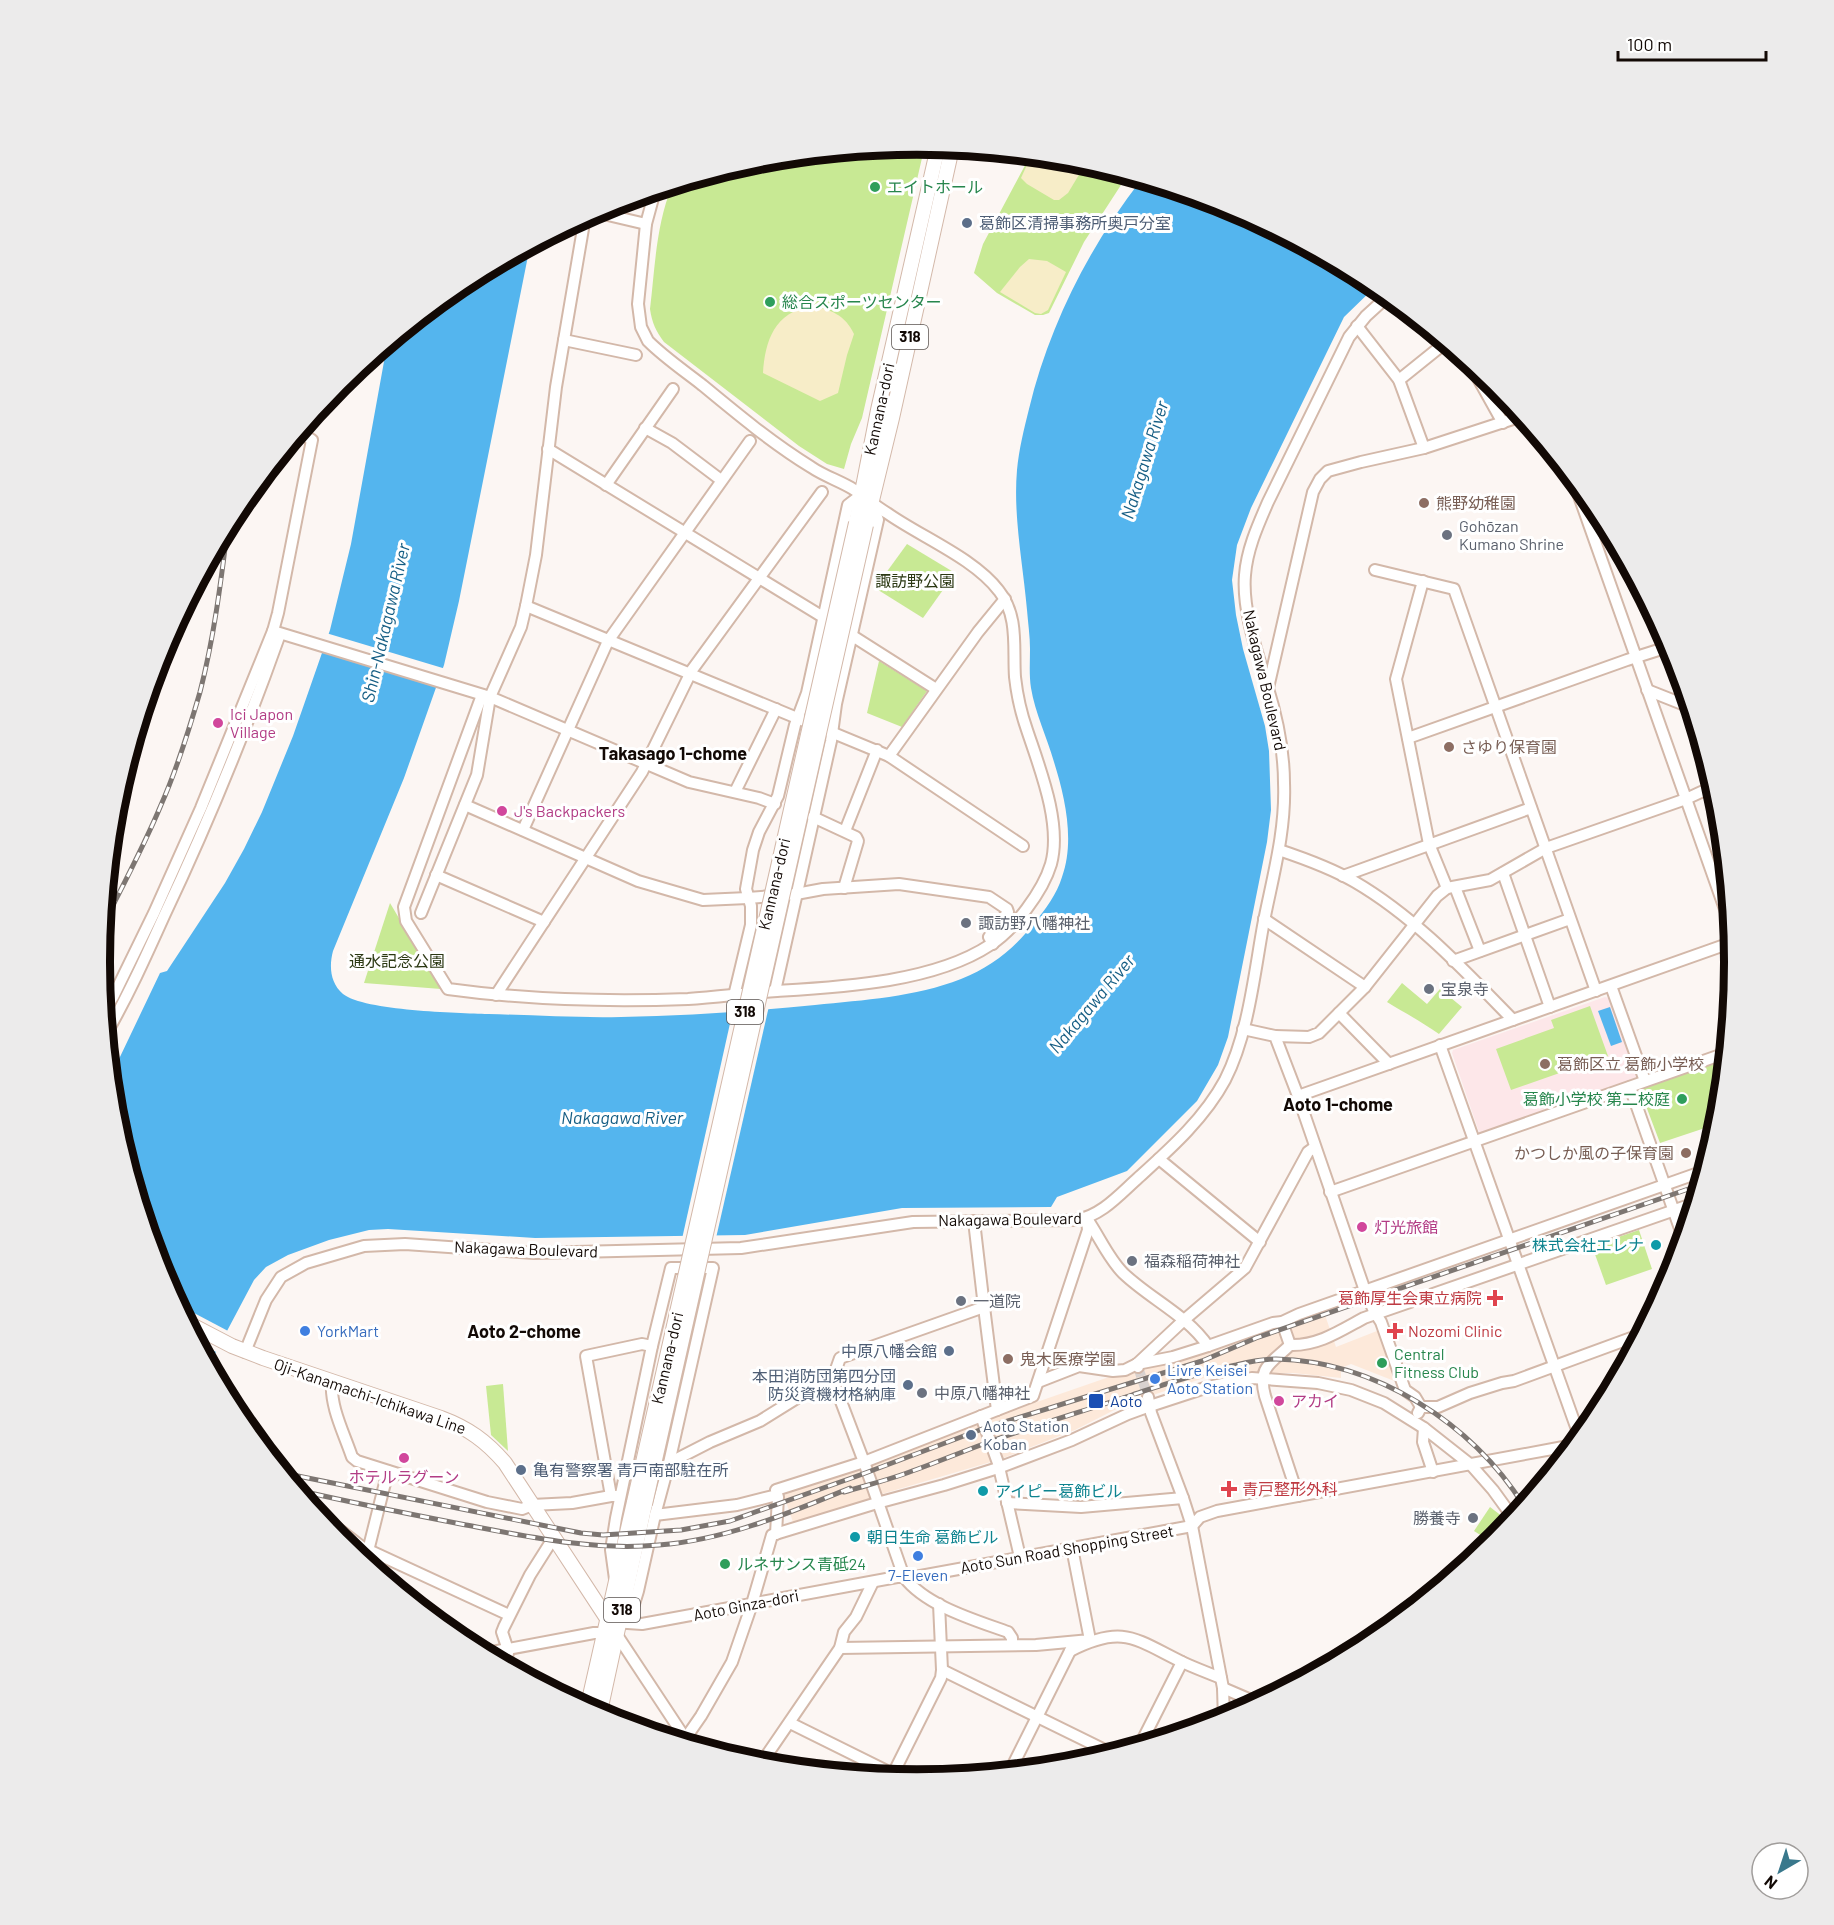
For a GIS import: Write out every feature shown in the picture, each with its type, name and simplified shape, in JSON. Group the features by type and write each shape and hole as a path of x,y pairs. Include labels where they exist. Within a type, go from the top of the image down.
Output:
{"main road":[{"name":"Kannana-dori","path":"612,1628 615,1582 628,1499 861,524 878,410 936,156"},
{"name":"Kannana-dori","path":"866,499 892,418 950,156"},
{"name":"Oji-Kanamachi-Ichikawa Line","path":"197,1328 245,1352 422,1411 469,1430 492,1447 505,1463 612,1628"},
{"name":"318","path":"601,1706 628,1499"},
{"name":"318","path":"590,1701 612,1628"}],"street":[{"path":"583,227 548,449 536,555 521,627 483,695 404,903 403,912 406,921 448,989 496,995 555,999 690,999 734,996 842,986 909,976 954,963 993,944 1017,920 1034,899 1047,875 1053,852 1051,821 1041,771 1019,705 1012,620 1005,599 981,573 866,499 797,458 724,403 648,340 641,327 638,312 646,224 653,200"},
{"path":"610,215 646,224"},
{"name":"Nakagawa Boulevard","path":"245,1352 266,1300 281,1277 306,1263 364,1246 405,1244 534,1253 741,1248 900,1223 1087,1219 1107,1205 1159,1159 1185,1134 1207,1107 1230,1069 1243,1029 1284,821 1281,743 1251,627 1246,596 1245,576 1249,554 1256,529 1268,502 1349,337 1365,316 1381,302"},
{"path":"1357,326 1400,380 1424,448"},
{"path":"564,340 636,355"},
{"path":"1400,380 1440,347"},
{"path":"1483,387 1503,423"},
{"path":"606,485 673,389"},
{"path":"1268,689 1313,492 1320,478 1328,471 1424,448 1514,419"},
{"path":"645,428 672,443 722,480"},
{"path":"112,1023 133,984 211,815 280,633 278,613 312,440 305,436"},
{"path":"523,830 608,641 750,441"},
{"path":"548,449 823,617"},
{"path":"496,995 646,764 690,674 822,492"},
{"path":"734,996 751,925 751,906 746,889 753,850 759,832 775,804 797,717 807,693 848,505 866,499"},
{"path":"776,991 836,704 878,520 866,499"},
{"path":"1583,506 1722,900"},
{"path":"1375,570 1454,589 1596,991"},
{"path":"1423,581 1396,680 1429,844 1480,951"},
{"path":"890,756 936,689 1005,599"},
{"path":"526,606 890,756 1023,846"},
{"path":"280,633 483,695 688,782 735,792 775,804"},
{"path":"111,999 150,921 280,633"},
{"path":"851,635 936,689"},
{"path":"1408,738 1661,649"},
{"path":"1647,690 1682,704"},
{"path":"420,913 477,775 483,695"},
{"path":"735,792 776,709"},
{"path":"845,831 877,750"},
{"path":"1243,1029 1275,1036 1309,1037 1319,1034 1365,987 1437,896 1451,888 1490,880 1546,848 1686,799 1705,790"},
{"path":"465,805 638,881 703,900 899,884 989,897 1008,912 989,937 993,944"},
{"path":"1343,876 1532,807"},
{"path":"813,817 845,831 856,837 858,841 844,888"},
{"path":"1279,850 1343,876 1382,899 1415,924 1513,1020"},
{"path":"1503,873 1523,936 1550,1007"},
{"path":"436,875 544,922"},
{"path":"1264,919 1365,987"},
{"path":"1453,961 1570,919"},
{"path":"1298,1096 1724,945"},
{"path":"1611,986 1645,1081"},
{"path":"1339,1013 1389,1064"},
{"path":"1275,1036 1330,1192 1405,1390 1415,1397 1421,1407"},
{"path":"1440,1045 1576,1428"},
{"path":"1330,1192 1719,1055"},
{"path":"1630,1087 1680,1228"},
{"path":"1137,1366 1184,1320 1243,1270 1308,1152 1315,1147"},
{"path":"1159,1159 1260,1242"},
{"path":"1038,1382 1079,1366 1113,1371 1125,1370 1208,1346 1273,1323 1283,1324 1299,1314 1696,1174"},
{"path":"1298,1496 1265,1396 1262,1379 1264,1369 1290,1344 1305,1345 1330,1336 1364,1318 1687,1206"},
{"path":"1087,1219 1123,1273 1184,1320 1208,1346"},
{"path":"776,1531 776,1490 864,1462 1033,1396 1088,1230 1087,1219"},
{"path":"974,1221 997,1410"},
{"path":"628,1499 652,1346 671,1268 713,1268 634,1604 612,1628 681,1734"},
{"path":"984,1307 840,1358 834,1375 834,1383 906,1578 916,1591 939,1604 1008,1632 1012,1638 1012,1645"},
{"path":"1283,1324 1290,1344"},
{"path":"1421,1407 1438,1407 1631,1338"},
{"path":"628,1499 586,1356 642,1344 652,1346"},
{"path":"669,1463 710,1442 760,1421 834,1375"},
{"path":"689,1736 732,1662 752,1604 771,1537 776,1531 998,1468 1072,1440 1128,1414 1149,1401 1252,1378 1305,1381 1351,1390 1384,1403 1424,1428 1471,1465 1508,1511"},
{"path":"332,1382 331,1394 352,1457 357,1461 487,1502 522,1509 532,1505 628,1499"},
{"path":"1149,1401 1192,1526 1222,1683 1223,1710"},
{"path":"1413,1420 1421,1407"},
{"path":"981,1416 998,1468 1020,1557"},
{"path":"1424,1428 1424,1442 1432,1472"},
{"name":"Aoto Sun Road Shopping Street","path":"873,1582 1192,1526 1200,1517 1217,1511 1563,1447"},
{"path":"368,1554 388,1471"},
{"path":"655,1515 737,1505 777,1496"},
{"path":"1007,1503 1081,1507 1183,1498"},
{"path":"506,1658 508,1649 502,1632 508,1615 554,1537"},
{"path":"356,1542 369,1551 508,1615"},
{"path":"1072,1548 1090,1640"},
{"path":"767,1755 840,1648 844,1632 856,1617 873,1582"},
{"name":"Aoto Ginza-dori","path":"496,1651 612,1628 873,1582"},
{"path":"899,1769 942,1670 939,1604"},
{"path":"840,1648 1072,1646 1090,1640 1116,1636 1134,1638 1249,1698"},
{"path":"1014,1764 1072,1646"},
{"path":"1144,1737 1182,1662"},
{"path":"942,1670 1101,1748"},
{"path":"790,1723 879,1769"}],"shaded area":[{"name":"葛飾区立 葛飾小学校","path":"1605,997 1612,999 1639,1076 1635,1080 1484,1134 1479,1132 1452,1053 1453,1050"},
{"path":"1324,1312 1336,1347 1382,1329 1402,1384 1351,1364 1341,1368 1341,1378 1293,1373 1238,1373 1204,1378 1126,1404 1075,1430 1001,1459 882,1494 794,1525 784,1496 789,1491 868,1467 976,1423 1109,1377 1198,1355"}],"green space":[{"name":"総合スポーツセンター","path":"923,155 862,418 844,469 827,464 799,446 664,342 655,327 650,309 657,246 669,194 759,171 812,162 864,157"},
{"path":"1026,163 1075,171 1111,179 1121,185 1084,242 1049,313 1035,315 997,293 974,273 983,244"},
{"name":"諏訪野公園","path":"907,544 955,573 923,618 875,588"},
{"path":"879,661 927,691 902,727 867,713"},
{"name":"通水記念公園","path":"390,903 441,989 364,983"},
{"path":"1402,983 1427,1004 1440,989 1462,1007 1439,1034 1387,1002"},
{"path":"1590,1006 1608,1056 1511,1090 1496,1049 1554,1028 1551,1020"},
{"name":"葛飾小学校 第二校庭","path":"1719,1060 1707,1127 1660,1143 1641,1088"},
{"path":"1639,1230 1652,1269 1606,1285 1592,1246"},
{"path":"503,1384 508,1451 491,1435 486,1386"},
{"path":"1490,1507 1503,1517 1484,1537 1474,1531"}],"sand":[{"path":"1028,163 1080,172 1068,193 1059,200 1054,200 1021,178"},
{"path":"1029,259 1047,261 1066,272 1048,310 1041,314 1035,313 1000,292"},
{"path":"811,307 837,314 847,322 854,334 838,393 820,401 763,373 766,350 774,330 789,314"}],"water":[{"path":"1137,186 1177,198 1226,216 1274,238 1321,263 1369,293 1344,317 1251,508 1237,545 1232,580 1236,615 1243,649 1265,726 1269,751 1271,810 1267,842 1228,1037 1218,1065 1197,1101 1127,1171 1057,1197 1051,1207 902,1208 745,1235 535,1238 388,1229 369,1230 329,1240 288,1255 266,1267 254,1280 213,1357 171,1272 152,1222 125,1120 116,1064 160,973 167,971 225,883 244,849 293,736 330,630 351,544 385,355 468,291 528,255 459,601 444,665 404,778 333,951 332,974 339,990 354,1000 391,1008 474,1014 571,1017 718,1013 908,994 961,979 992,963 1010,949 1050,902 1060,883 1066,863 1068,834 1065,804 1054,762 1035,707 1030,683 1029,634 1017,522 1017,470 1037,378 1048,348 1073,288 1104,232"},
{"path":"1610,1007 1622,1042 1611,1046 1598,1011"}],"pier":[{"path":"326,633 446,669 440,687 320,651"},
{"path":"769,1006 716,1238 682,1239 733,1010"},
{"path":"188,1310 230,1332 218,1353 208,1348"}],"tunnel":[{"path":"1138,1367 1148,1397"}],"railway":[{"path":"111,909 154,820 187,735 209,651 225,548"},
{"path":"294,1475 581,1533 603,1535 681,1530 730,1521 985,1428 1202,1361 1256,1338 1692,1188"},
{"path":"844,1492 896,1477 1007,1436 1183,1378 1246,1363 1276,1359 1313,1362 1349,1371 1418,1402 1477,1448 1519,1500"},
{"path":"308,1492 402,1513 538,1538 610,1546 635,1546 709,1538 780,1516 850,1488"}],"place":[{"name":"エイトホール","path":"875,187"},
{"name":"葛飾区清掃事務所奥戸分室","path":"967,223"},
{"name":"総合スポーツセンター","path":"770,302"},
{"name":"熊野幼稚園","path":"1424,503"},
{"name":"Gohōzan Kumano Shrine","path":"1447,535"},
{"name":"Ici Japon Village","path":"218,723"},
{"name":"さゆり保育園","path":"1449,747"},
{"name":"J's Backpackers","path":"502,811"},
{"name":"諏訪野八幡神社","path":"966,923"},
{"name":"宝泉寺","path":"1429,989"},
{"name":"葛飾区立 葛飾小学校","path":"1545,1064"},
{"name":"葛飾小学校 第二校庭","path":"1682,1099"},
{"name":"かつしか風の子保育園","path":"1686,1153"},
{"name":"灯光旅館","path":"1362,1227"},
{"name":"株式会社エレナ","path":"1656,1245"},
{"name":"福森稲荷神社","path":"1132,1261"},
{"name":"葛飾厚生会東立病院","path":"1495,1298"},
{"name":"一道院","path":"961,1301"},
{"name":"YorkMart","path":"305,1331"},
{"name":"Nozomi Clinic","path":"1395,1331"},
{"name":"中原八幡会館","path":"949,1351"},
{"name":"鬼木医療学園","path":"1008,1359"},
{"name":"Central Fitness Club","path":"1382,1363"},
{"name":"Livre Keisei Aoto Station","path":"1155,1379"},
{"name":"本田消防団第四分団 防災資機材格納庫","path":"908,1385"},
{"name":"中原八幡神社","path":"922,1393"},
{"name":"Aoto","path":"1096,1401"},
{"name":"アカイ","path":"1279,1401"},
{"name":"Aoto Station Koban","path":"971,1435"},
{"name":"ホテルラグーン","path":"404,1458"},
{"name":"亀有警察署 青戸南部駐在所","path":"521,1470"},
{"name":"青戸整形外科","path":"1229,1489"},
{"name":"アイピー葛飾ビル","path":"983,1491"},
{"name":"勝養寺","path":"1473,1518"},
{"name":"朝日生命 葛飾ビル","path":"855,1537"},
{"name":"7-Eleven","path":"918,1556"},
{"name":"ルネサンス青砥24","path":"725,1564"}],"district":[{"name":"Takasago 1-chome","path":"673,754"},
{"name":"Aoto 1-chome","path":"1338,1105"},
{"name":"Aoto 2-chome","path":"524,1332"}],"water label":[{"name":"Nakagawa River","path":"1145,460"},
{"name":"Shin-Nakagawa River","path":"386,623"},
{"name":"Nakagawa River","path":"1092,1004"},
{"name":"Nakagawa River","path":"622,1118"}]}
